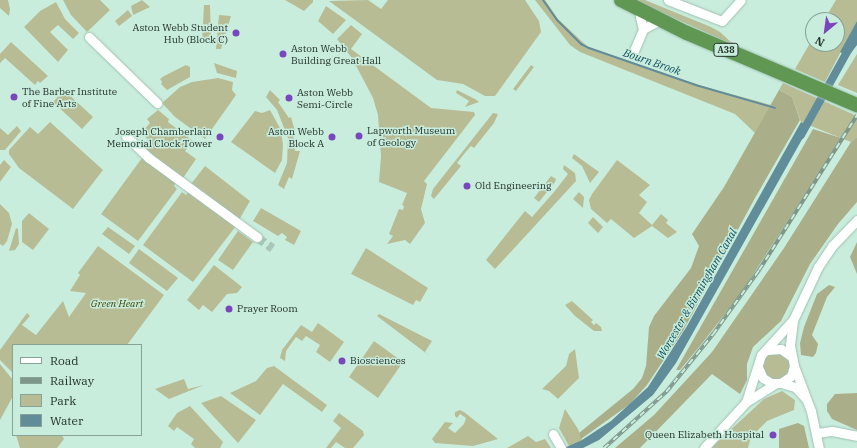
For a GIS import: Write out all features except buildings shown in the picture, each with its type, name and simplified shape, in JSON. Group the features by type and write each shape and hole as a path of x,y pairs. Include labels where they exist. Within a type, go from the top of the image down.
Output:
{"highway":[{"name":"A38","path":"621,0 658,21 857,105"}],"street":[{"path":"668,0 679,2 722,21 741,0"},
{"path":"633,53 643,29 640,17 641,12"},
{"path":"643,29 658,21"},
{"path":"90,37 157,104"},
{"path":"126,136 142,153 257,237"},
{"path":"746,402 760,358 793,320 818,267 832,246 857,220"},
{"path":"793,320 790,345 793,361 817,433 819,448"},
{"path":"704,448 746,402 791,376 793,361 782,348 766,351"},
{"path":"758,367 763,378 794,387 807,400"},
{"path":"817,433 832,431 857,436"},
{"path":"553,434 560,445"}],"green space":[{"path":"0,0 8,0 10,9 9,16 0,8"},
{"path":"63,0 100,0 110,10 87,32 71,15"},
{"path":"142,0 150,7 133,15 131,6"},
{"path":"285,0 313,0 313,2 304,11"},
{"path":"368,0 381,9 388,0 525,0 539,21 541,32 495,96 485,96 463,84 437,80 329,1"},
{"path":"535,0 545,0 558,19 588,47 702,86 771,105 755,133 735,114 580,52 570,45"},
{"path":"634,0 645,0 711,27 720,32 734,45"},
{"path":"836,0 857,0 857,21 845,44 845,12 829,12"},
{"path":"56,2 65,19 79,33 73,39 58,25 50,32 68,50 58,62 24,27 40,11"},
{"path":"204,5 210,5 211,43 202,43"},
{"path":"326,6 346,20 333,34 318,21"},
{"path":"128,10 132,16 119,26 115,21"},
{"path":"219,15 231,16 221,49 216,49"},
{"path":"351,25 362,34 351,49 431,108 474,112 475,115 424,181 427,184 421,209 425,223 410,244 405,240 387,244 393,236 389,234 399,209 403,210 404,206 402,205 407,193 379,182 381,156 378,115 373,98 352,58 337,39"},
{"path":"11,42 48,76 40,83 38,81 35,85 5,58 0,63 0,54"},
{"path":"805,52 841,52 825,82 795,69"},
{"path":"857,54 857,93 838,85"},
{"path":"214,63 237,71 236,78 217,73"},
{"path":"186,65 190,67 190,77 167,90 161,84 162,82 160,79"},
{"path":"531,65 534,67 516,91 513,89"},
{"path":"218,78 233,82 232,90 236,95 205,139 175,117 162,103 180,87 192,82"},
{"path":"783,83 857,116 857,137 851,142 801,122 792,97 779,90"},
{"path":"64,90 93,117 82,129 53,102"},
{"path":"270,90 280,100 278,102 289,118 291,117 295,131 293,132 295,151 300,151 292,179 289,177 284,189 278,185 287,163 288,138 277,110 266,97"},
{"path":"457,90 479,102 465,107 469,101 456,93"},
{"path":"779,90 792,97 800,120 755,198 683,331 647,385 630,404 581,439 579,433 633,389 642,378 646,366 649,327 654,316 691,268 699,246 692,234 724,187"},
{"path":"158,110 169,119 168,122 193,141 185,151 196,159 183,178 142,146 148,140 142,132 150,123 147,119"},
{"path":"270,110 281,130 283,145 282,160 275,173 231,142 255,111 262,113"},
{"path":"493,113 498,114 494,123 474,148 471,146 464,154 457,163 461,166 434,199 431,196 433,189"},
{"path":"50,122 103,170 73,209 19,168 9,154 9,150 30,127 38,134"},
{"path":"17,126 21,131 5,150 0,150 0,128 8,135"},
{"path":"813,129 841,138 742,292 680,370 676,370"},
{"path":"857,137 857,202 838,224 810,264 781,321 753,347 747,364 747,380 740,394 712,374 640,448 615,448 654,415 712,352 784,248 851,142"},
{"path":"574,154 599,172 590,183 582,166 572,158"},
{"path":"142,158 177,181 174,186 177,189 138,241 101,214"},
{"path":"4,160 11,167 0,182 0,165"},
{"path":"617,160 650,185 639,195 647,202 639,213 652,225 661,214 668,220 666,223 677,232 668,238 652,226 634,238 611,219 607,223 591,209 589,200 592,194"},
{"path":"564,165 575,173 576,181 495,269 486,260 525,211 532,217 554,192 568,174 563,169"},
{"path":"205,166 250,201 239,220 191,184"},
{"path":"551,176 556,179 555,182 539,202 534,198"},
{"path":"189,191 236,226 193,282 143,245 182,192 186,195"},
{"path":"579,192 584,197 583,208 573,199"},
{"path":"0,204 9,213 12,224 7,241 3,246 0,244"},
{"path":"261,208 301,231 294,245 285,240 287,237 282,233 278,236 253,221"},
{"path":"29,213 49,229 33,250 22,242 22,221"},
{"path":"593,217 603,227 598,233 588,223"},
{"path":"108,227 135,246 129,254 102,234"},
{"path":"16,228 18,229 19,244 15,250 9,251"},
{"path":"238,231 253,242 233,270 218,260"},
{"path":"857,242 857,274 850,257"},
{"name":"Green Heart","path":"98,246 164,295 128,344 12,344 12,372 0,360 0,350 27,313 30,316 22,325 36,335 63,301 69,317 86,293 70,291 80,275 78,273"},
{"path":"366,248 428,288 420,302 416,300 413,305 351,274"},
{"path":"139,249 178,278 167,291 129,263"},
{"path":"214,265 242,287 237,293 227,294 212,312 203,305 199,310 187,300"},
{"path":"829,285 835,287 827,297 812,335 818,344 816,353 813,357 801,355 800,343 804,327 817,294"},
{"path":"572,301 593,320 591,322 594,325 596,323 601,327 602,331 594,331 575,316 565,305"},
{"path":"379,314 432,341 425,352 431,357 377,316"},
{"path":"318,323 344,342 330,362 316,352 320,345 306,336 302,341 296,337 286,351 285,361 280,358 282,350 301,325 312,332"},
{"path":"374,341 403,362 378,398 349,377"},
{"path":"575,349 579,378 558,399 549,391 542,389 566,366 569,354"},
{"path":"776,351 786,355 790,365 786,375 776,379 766,375 762,365 766,355"},
{"path":"0,364 12,379 12,398 0,420"},
{"path":"274,366 327,405 322,412 283,384 260,415 230,393 256,381 267,368"},
{"path":"184,379 188,389 204,385 169,399 155,389"},
{"path":"782,391 795,400 794,410 767,421 751,437 748,448 711,448 764,399"},
{"path":"857,393 857,430 832,419 827,411 827,404 835,394"},
{"path":"221,396 256,420 238,443 201,403"},
{"path":"190,406 223,442 220,448 195,448 191,444 194,439 177,427 174,431 168,426 177,413"},
{"path":"565,409 578,429 582,440 569,446 559,428"},
{"path":"460,410 498,439 473,446 435,443 432,439 445,422 453,423 448,428 455,433 464,424 466,418 460,414 457,418 455,416 455,412"},
{"path":"339,413 363,431 364,435 353,448 345,448 336,442 331,448 326,448 341,428 333,421"},
{"path":"798,423 804,426 809,448 779,448 779,429"},
{"path":"16,436 62,436 64,439 57,448 20,448"},
{"path":"528,436 536,442 545,439 551,448 507,448"}],"water":[{"path":"857,21 857,45 848,57 840,52 845,52 845,43"},
{"path":"801,122 809,127 676,363 653,395 599,440 583,448 564,448 582,440 611,421 648,387 687,326"}],"waterway":[{"name":"Bourn Brook","path":"543,0 557,20 581,44 589,48 699,86 775,108"},
{"path":"801,135 857,34"}],"tunnel":[{"path":"257,237 273,248"}],"railway":[{"path":"604,448 666,392 713,334 759,270 857,115"}],"place":[{"name":"Aston Webb Student Hub (Block C)","path":"236,33"},
{"name":"Aston Webb Building Great Hall","path":"283,54"},
{"name":"The Barber Institute of Fine Arts","path":"14,97"},
{"name":"Aston Webb Semi-Circle","path":"289,98"},
{"name":"Lapworth Museum of Geology","path":"359,136"},
{"name":"Joseph Chamberlain Memorial Clock Tower","path":"220,137"},
{"name":"Aston Webb Block A","path":"332,137"},
{"name":"Old Engineering","path":"467,186"},
{"name":"Prayer Room","path":"229,309"},
{"name":"Biosciences","path":"342,361"},
{"name":"Queen Elizabeth Hospital","path":"773,435"}],"water label":[{"name":"Worcester & Birmingham Canal","path":"697,294"}]}
